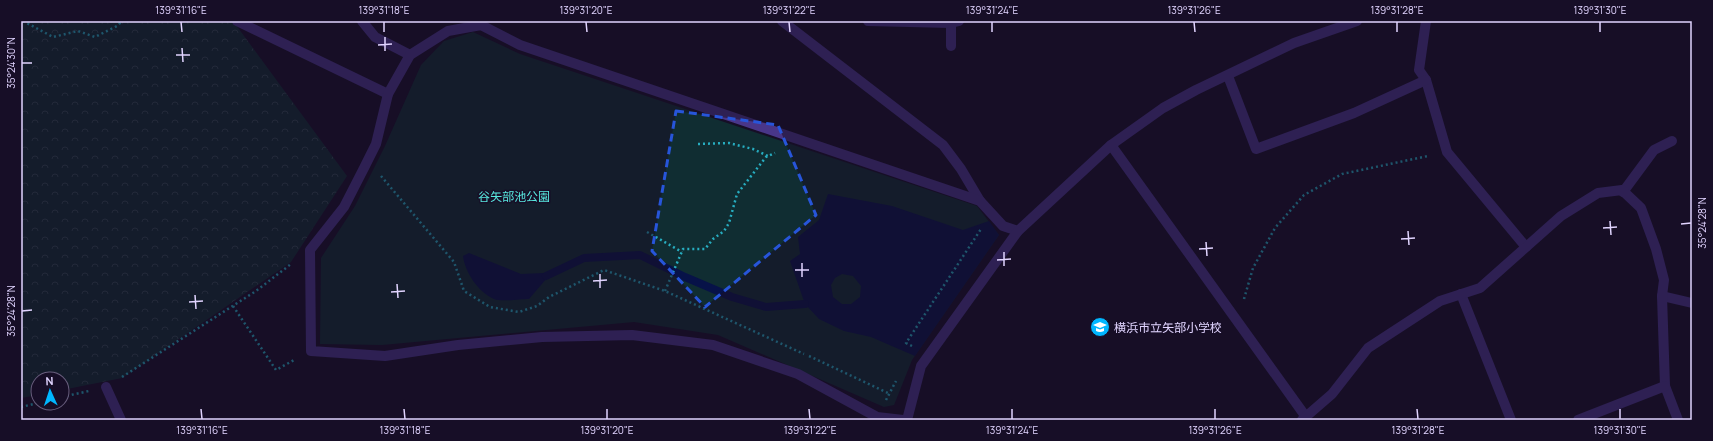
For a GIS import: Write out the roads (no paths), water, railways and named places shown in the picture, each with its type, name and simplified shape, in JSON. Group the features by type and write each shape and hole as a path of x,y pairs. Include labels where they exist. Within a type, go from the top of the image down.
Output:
{"street":[{"path":"236,21 388,94"},
{"path":"362,21 375,38 410,55"},
{"path":"782,21 943,145 961,169 980,201 1003,226 1018,231"},
{"path":"868,21 955,22 951,46"},
{"path":"907,420 921,366 1018,231 1111,145 1163,108 1196,90 1228,76 1294,43 1357,21"},
{"path":"1426,21 1419,70 1426,80 1447,152 1526,247"},
{"path":"903,420 877,419 798,374 720,347 632,335 542,337 458,345 385,356 311,351 310,250 344,207 376,144 388,94 410,55 448,30 481,25 520,45 980,201"},
{"path":"1228,76 1256,149 1354,113 1426,80"},
{"path":"1624,192 1654,150 1672,141"},
{"path":"1111,145 1238,323 1304,419 1332,394 1368,348 1440,301 1480,288 1561,216 1598,193 1622,190 1642,208 1656,249 1664,280 1662,296 1665,386 1678,420"},
{"path":"1461,294 1511,420"},
{"path":"1662,296 1692,303"},
{"path":"1578,420 1665,386"},
{"path":"106,387 121,420"}],"waterway":[{"path":"546,276 584,258 640,255 685,277 732,297 766,307 805,304"}],"place":[{"name":"横浜市立矢部小学校","path":"1100,327"}],"park label":[{"name":"谷矢部池公園","path":"514,196"}]}
